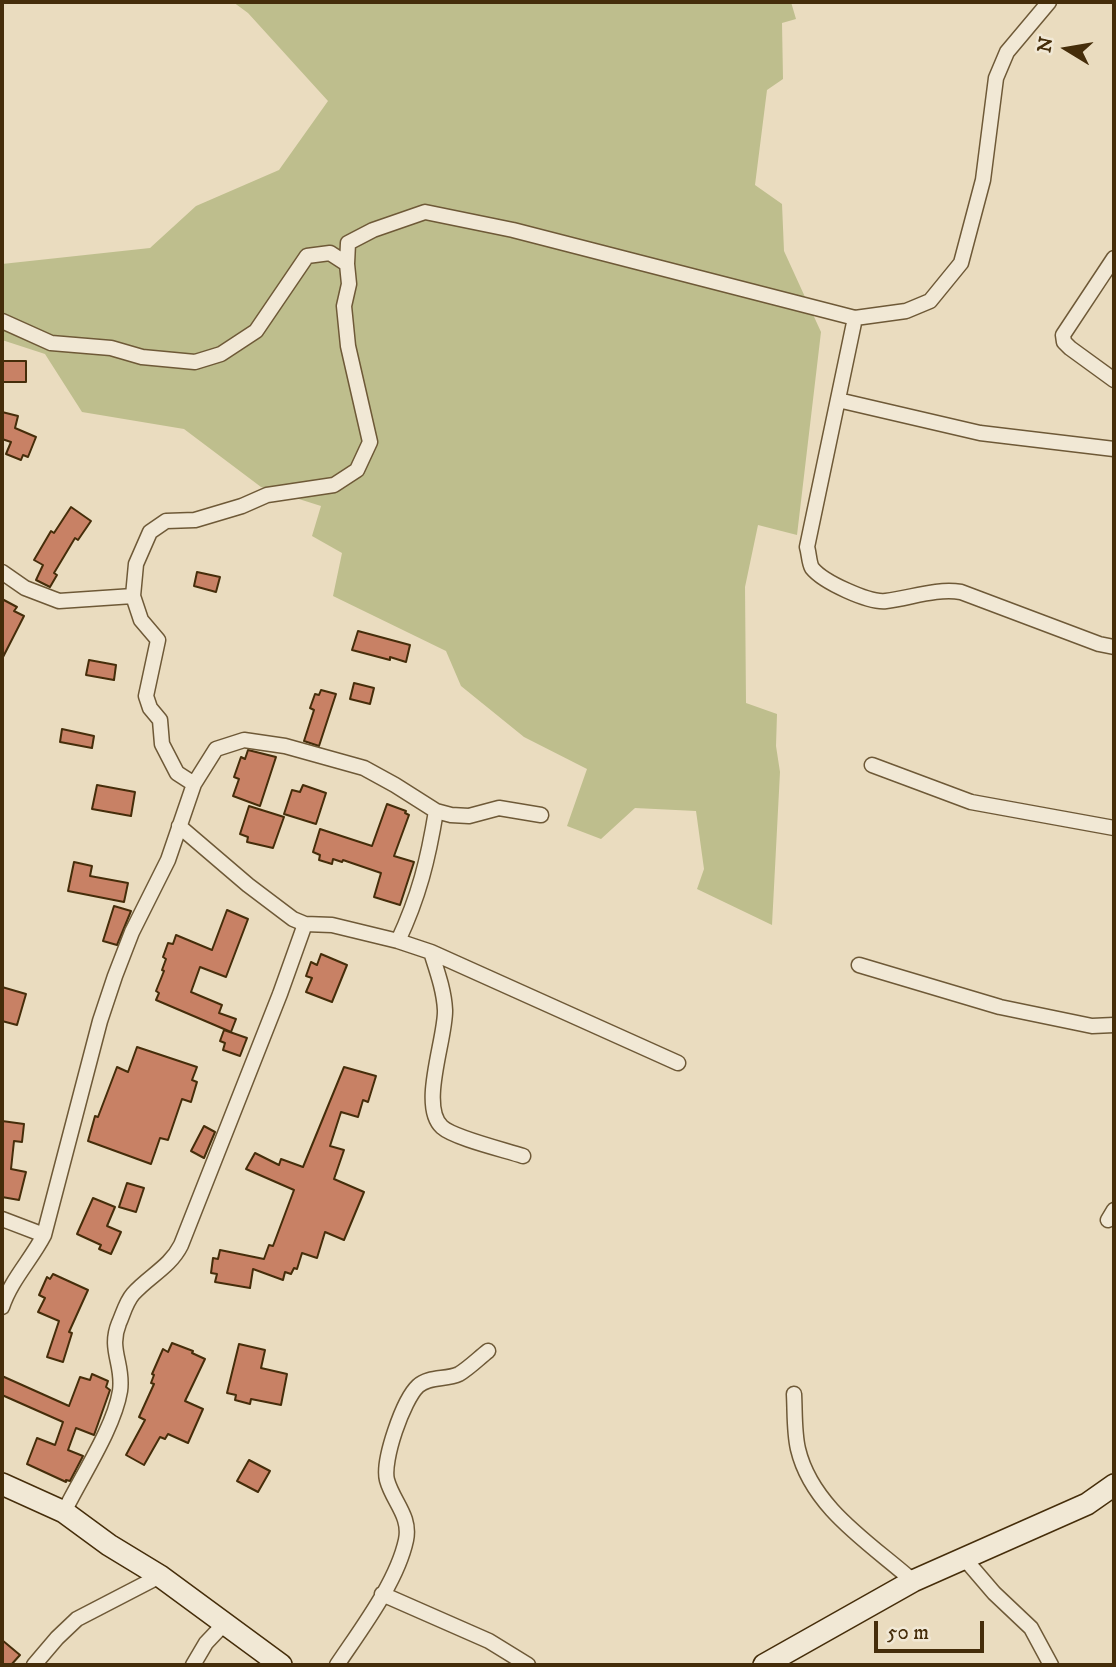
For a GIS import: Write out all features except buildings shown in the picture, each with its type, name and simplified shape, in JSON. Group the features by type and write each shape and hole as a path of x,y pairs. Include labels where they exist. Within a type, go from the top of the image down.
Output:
{"street":[{"path":"194,784 177,773 162,744 160,720 150,708 146,696 158,640 141,620 133,597 136,564 150,532 166,521 195,520 242,506 267,495 334,485 357,470 370,442 348,346 344,306 349,284 348,243 373,230 425,212 513,230 855,318 906,311 930,301 961,263 983,180 996,78 1007,52 1049,2"},
{"path":"2,321 51,343 111,348 142,357 195,362 221,354 256,331 307,256 330,253 347,264"},
{"path":"1114,258 1063,335 1064,342 1070,348 1114,380"},
{"path":"855,318 807,547 811,567 827,581 882,601 947,590 961,592 1114,648"},
{"path":"838,400 980,433 1114,449"},
{"path":"2,572 25,588 59,601 133,597"},
{"path":"3,1300 32,1259 44,1236 100,1021 132,932 168,860 194,784 216,749 244,740 285,746 364,768 436,811 451,815 469,816 499,808 541,815"},
{"path":"873,765 971,802 1114,828"},
{"path":"398,941 415,905 427,866 436,811"},
{"path":"179,826 248,885 293,919 305,924 332,925 431,952 678,1063"},
{"path":"64,1512 115,1409 120,1390 120,1373 113,1346 118,1324 130,1297 171,1261 181,1245 305,924"},
{"path":"431,952 442,988 445,1012 433,1097 434,1116 442,1128 523,1156"},
{"path":"859,965 1000,1007 1092,1026 1114,1025"},
{"path":"2,1220 44,1236"},
{"path":"337,1665 396,1568 408,1528 387,1480 390,1450 402,1412 419,1386 430,1380 457,1374 488,1351"},
{"path":"794,1394 797,1445 811,1484 825,1503 850,1527 913,1581"},
{"path":"2,1484 64,1512 109,1545 160,1576 281,1665"},
{"path":"764,1665 913,1581 1087,1504 1114,1485"},
{"path":"964,1558 994,1593 1031,1628 1051,1665"},
{"path":"34,1665 57,1637 77,1619 160,1576"},
{"path":"382,1594 489,1641 527,1665"},
{"path":"193,1665 206,1643 224,1624"}],"green space":[{"path":"233,2 791,2 796,19 782,23 783,79 767,90 755,185 782,204 784,251 821,332 797,535 758,525 745,587 746,703 777,714 776,746 780,772 772,925 697,889 704,869 696,811 635,808 601,839 567,826 587,769 524,737 461,686 446,651 333,596 342,553 312,536 321,506 261,487 184,429 82,412 45,354 2,340 2,264 150,248 196,206 279,170 328,101 248,13"}]}
